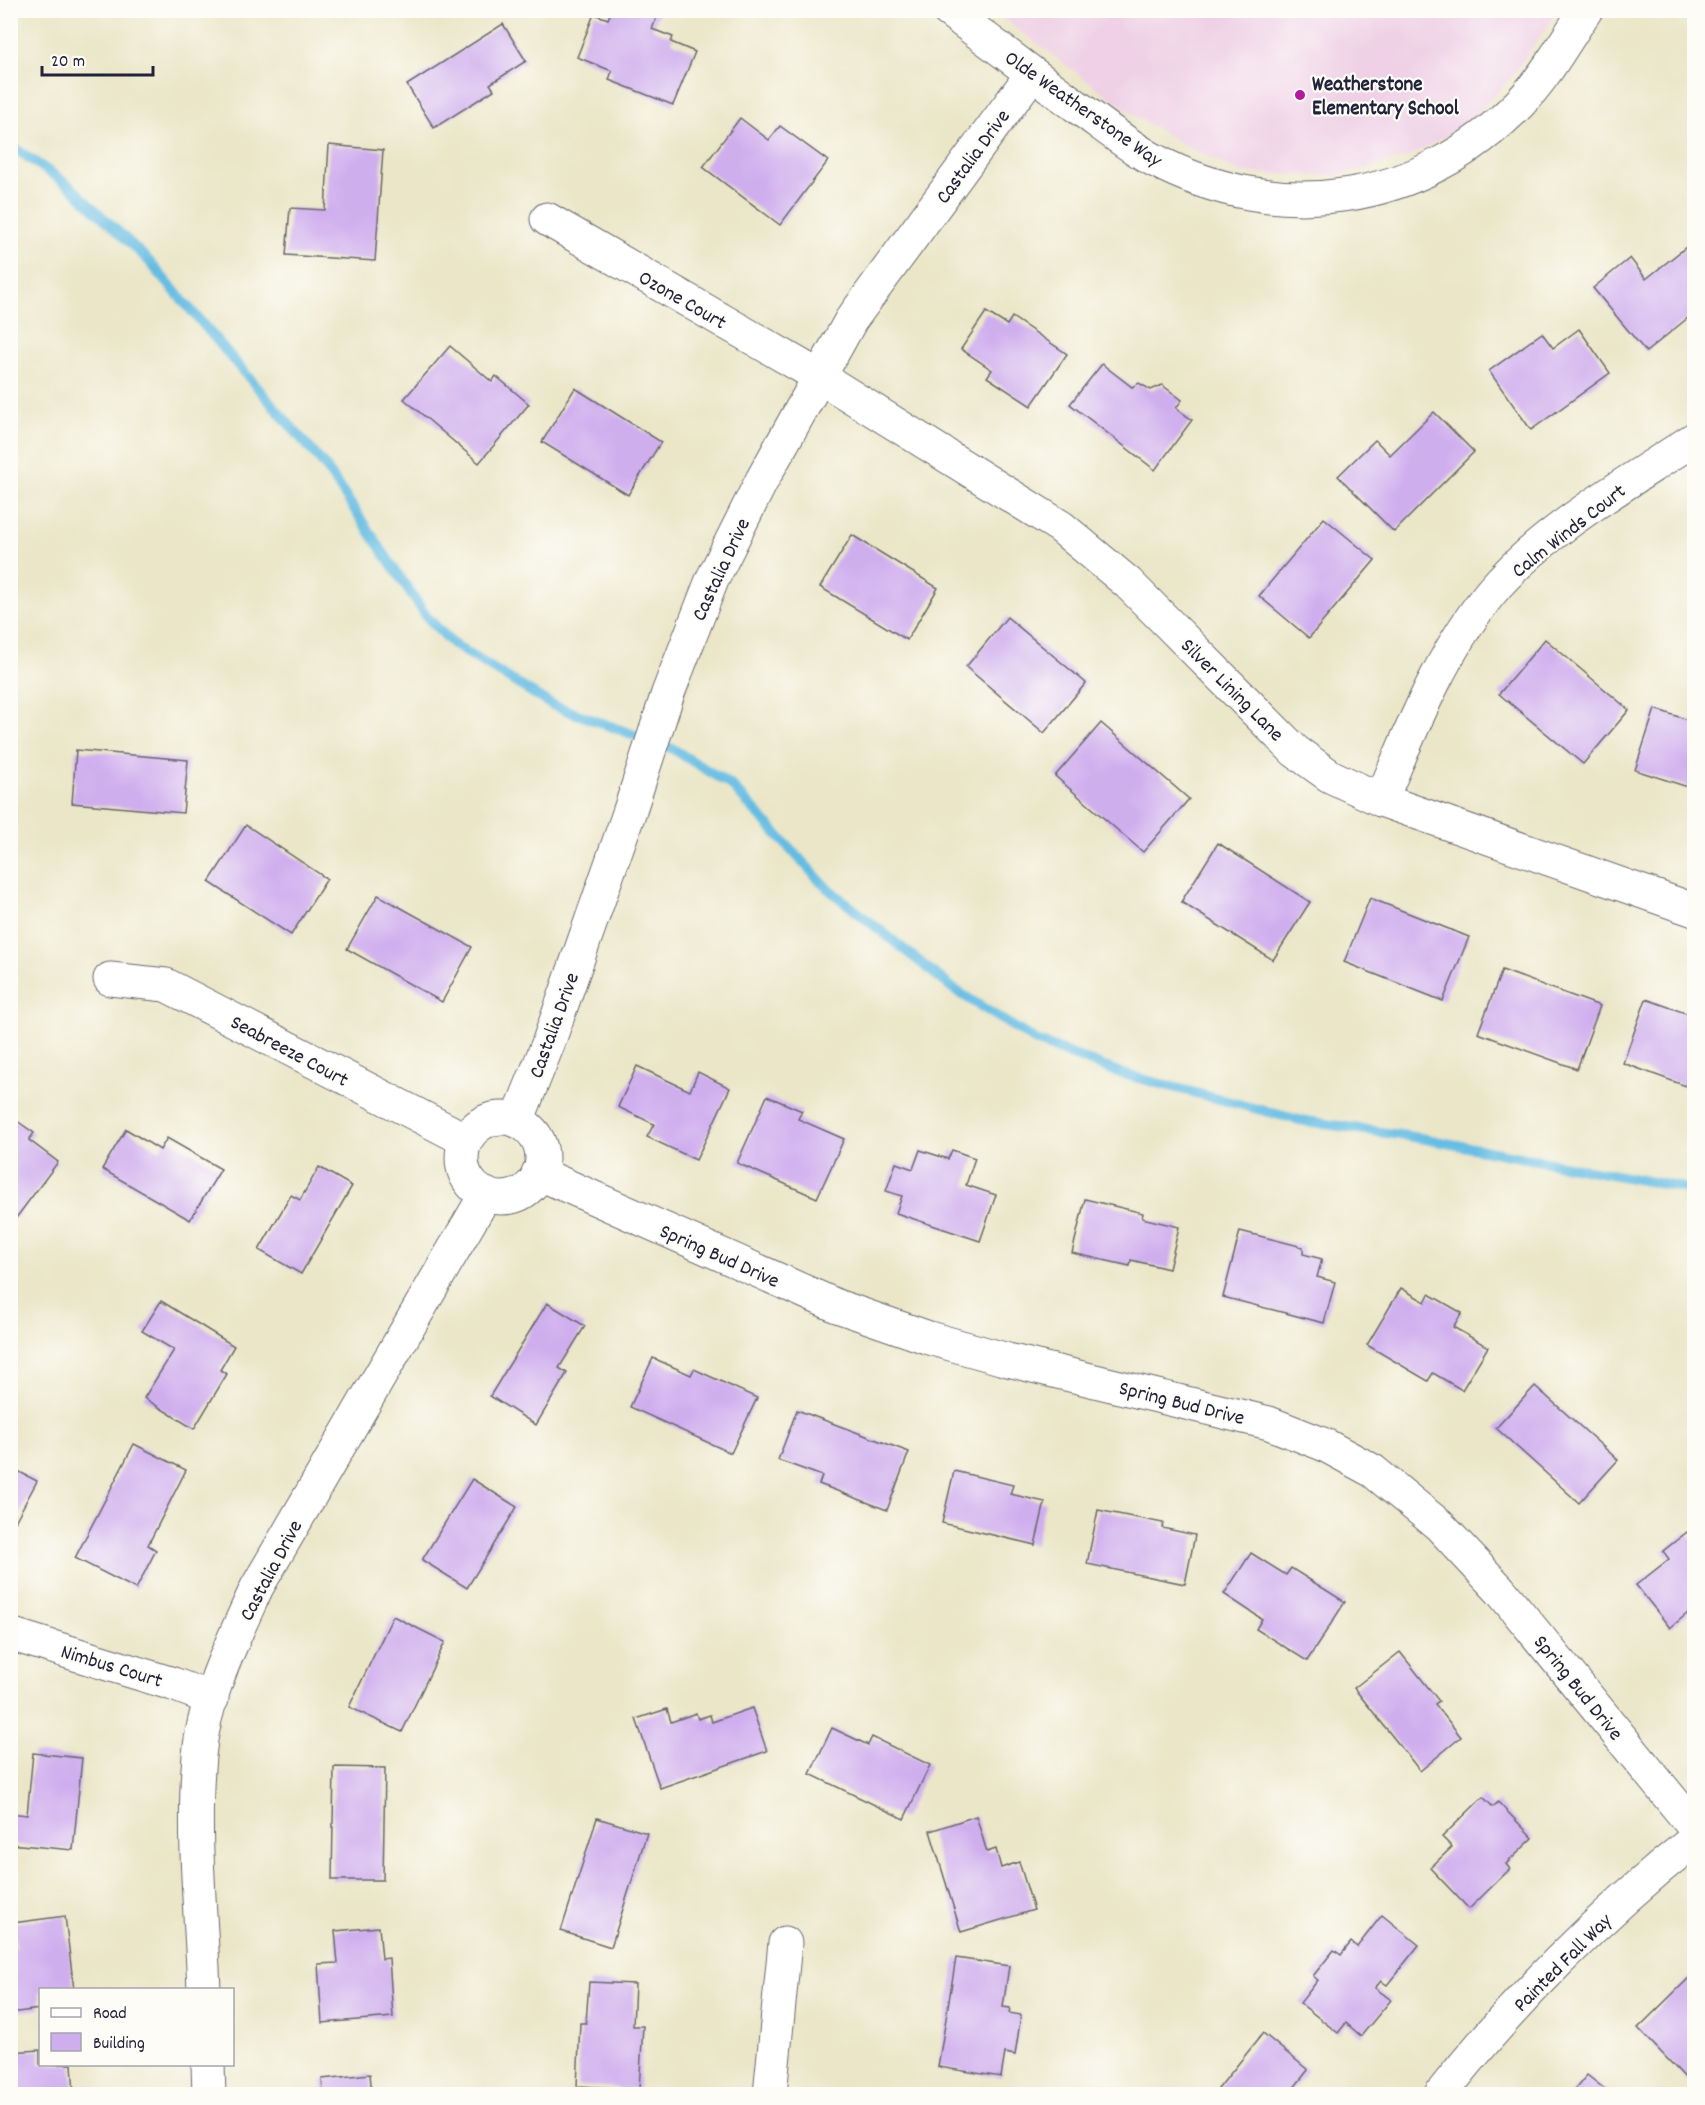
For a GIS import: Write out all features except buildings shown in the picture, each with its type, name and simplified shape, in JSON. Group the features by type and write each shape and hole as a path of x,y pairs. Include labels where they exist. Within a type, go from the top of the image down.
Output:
{"street":[{"name":"Olde Weatherstone Way","path":"948,10 1032,74 1152,159 1187,176 1219,187 1262,197 1304,199 1347,196 1419,175 1460,154 1520,103 1586,10"},
{"name":"Castalia Drive","path":"517,1121 548,1044 622,835 668,693 712,580 762,480 851,320 1032,74"},
{"name":"Ozone Court","path":"546,219 820,377"},
{"name":"Silver Lining Lane","path":"820,377 1003,488 1061,527 1128,583 1295,751 1330,776 1381,800 1695,910"},
{"name":"Calm Winds Court","path":"1381,800 1425,699 1458,639 1492,591 1533,551 1580,515 1695,439"},
{"name":"Seabreeze Court","path":"110,979 166,985 466,1140"},
{"path":"494,1119 517,1121 536,1137 541,1149 538,1173 532,1184 522,1192 498,1198 486,1194 467,1177 462,1159 466,1140 482,1123 494,1119"},
{"name":"Spring Bud Drive","path":"538,1173 837,1306 929,1338 1008,1360 1269,1423 1325,1444 1373,1471 1439,1525 1500,1590 1695,1827"},
{"name":"Castalia Drive","path":"204,1988 197,1839 199,1754 212,1699 232,1643 257,1587 486,1194"},
{"name":"Nimbus Court","path":"10,1634 173,1684 212,1699"},
{"name":"Painted Fall Way","path":"1442,2094 1472,2055 1542,1980 1659,1868 1695,1840"},
{"path":"770,2094 785,1943"},
{"path":"208,2066 209,2094"}],"shaded area":[{"name":"Weatherstone Elementary School","path":"993,11 1558,11 1512,76 1470,122 1411,156 1338,176 1242,173 1184,145 1131,113"}],"waterway":[{"path":"10,145 70,186 147,259 325,466 427,617 453,644 552,705 673,749 731,785 826,887 955,990 1036,1041 1123,1074 1299,1120 1420,1138 1694,1190"}],"place":[{"name":"Weatherstone Elementary School","path":"1300,95"}]}
